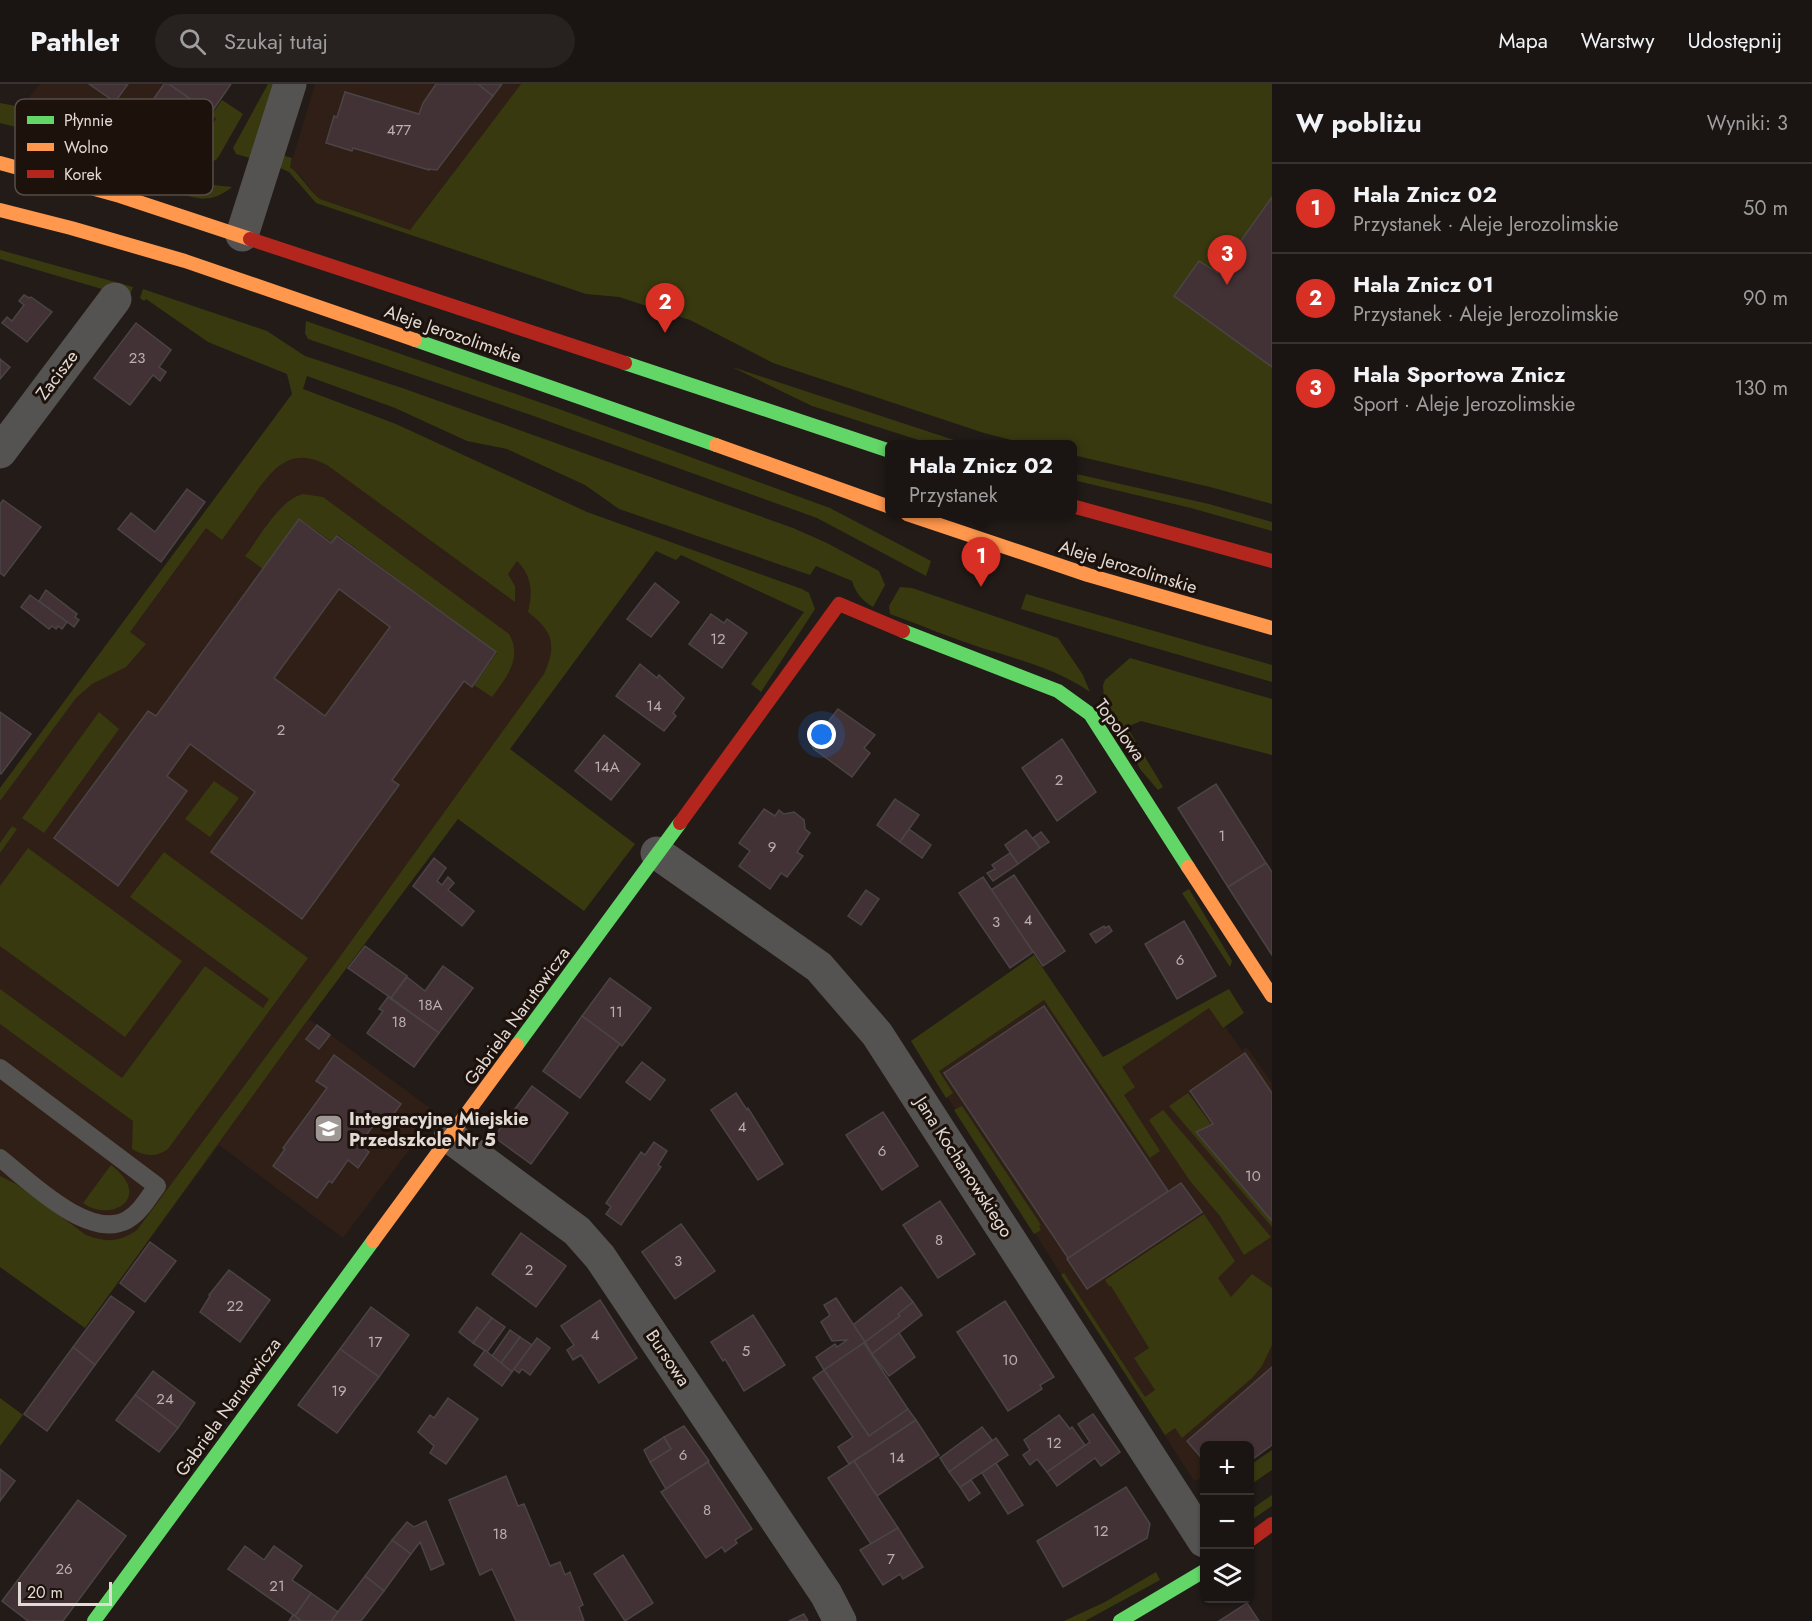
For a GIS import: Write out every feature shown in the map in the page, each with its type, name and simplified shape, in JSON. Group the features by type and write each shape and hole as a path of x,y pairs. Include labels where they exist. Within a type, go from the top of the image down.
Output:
{"main road":[{"name":"Aleje Jerozolimskie","path":"0,163 15,167"},
{"name":"Aleje Jerozolimskie","path":"116,195 885,449"},
{"name":"Aleje Jerozolimskie","path":"0,210 185,261 556,388 885,505"},
{"path":"1077,507 1272,561"},
{"name":"Aleje Jerozolimskie","path":"921,518 1001,547 1221,615 1272,628"},
{"name":"Gabriela Narutowicza","path":"94,1621 839,604"},
{"name":"Topolowa","path":"839,604 876,621 1058,691 1085,709 1115,751 1272,996"},
{"path":"1120,1621 1200,1572"}],"street":[{"path":"242,235 290,84"},
{"name":"Zacisze","path":"0,452 115,299"},
{"name":"Jana Kochanowskiego","path":"657,853 819,967 877,1034 1200,1535"},
{"name":"Bursowa","path":"450,1137 577,1231 596,1252 826,1594 840,1621"}],"lane":[{"path":"0,1068 157,1186 136,1214 125,1222 97,1225 73,1215 0,1158"}],"shaded area":[{"path":"40,84 231,84 213,110 213,99 28,99"},
{"path":"268,84 274,84 250,158 236,154 233,148"},
{"path":"315,84 521,84 410,230 320,199 290,167"},
{"path":"521,84 1272,84 1272,504 1077,456 1077,440 1011,440 984,433 773,363 690,320 619,297 586,294 316,203 289,172 278,167 282,155 292,158 290,167 320,199 410,230"},
{"path":"222,100 243,114 219,156 213,161 213,123 216,119 213,113"},
{"path":"0,103 15,106 15,127 0,123"},
{"path":"213,185 232,187 212,198 186,195 213,195"},
{"path":"0,250 133,287 129,297 0,259"},
{"path":"143,289 267,331 305,356 405,389 793,528 879,571 885,585 873,607 855,590 852,581 816,566 810,575 619,509 585,485 507,449 467,441 395,408 307,376 303,389 396,424 587,512 802,589 809,593 815,609 761,692 751,684 804,612 681,555 676,560 656,551 510,749 635,844 584,911 458,819 301,1029 85,1328 0,1267 0,1176 16,1184 86,1235 113,1240 125,1237 137,1230 331,969 544,674 551,647 547,632 528,612 530,585 526,572 517,561 508,574 515,586 515,602 327,465 314,460 292,459 274,470 267,478 222,540 206,528 130,632 146,644 126,667 92,684 76,698 0,801 0,788 292,394 287,374 208,342 146,299 144,301 140,298"},
{"path":"306,321 559,409 830,508 931,561 926,576 817,518 531,415 308,339 305,333"},
{"path":"732,367 954,440 918,440 812,406"},
{"path":"291,396 651,558 309,1019 437,1113 343,1238 219,1145 85,1328 0,1267 0,788"},
{"path":"1077,474 1209,504 1272,522 1272,531 1191,508 1077,481"},
{"path":"303,494 323,497 509,634 514,651 511,667 492,697 474,685 497,653 338,535 332,542 300,519 263,569 245,556 278,511"},
{"path":"900,587 912,588 1058,638 1083,675 1090,692 1065,677 1038,666 890,614 889,606"},
{"path":"1026,594 1272,665 1272,682 1021,609"},
{"path":"1130,658 1272,699 1272,755 1141,721 1127,727 1163,787 1158,790 1140,769 1120,727 1104,702 1105,680"},
{"path":"99,712 119,729 44,833 22,818"},
{"path":"214,781 239,798 210,837 185,819"},
{"path":"12,826 17,829 0,853 0,843"},
{"path":"28,848 182,961 125,1037 0,946 0,886"},
{"path":"164,852 308,958 168,1149 159,1154 150,1155 132,1149 133,1121 0,1024 0,989 122,1078 205,966 263,1008 269,999 130,897"},
{"path":"1189,889 1232,961 1230,967 1182,893"},
{"path":"1034,955 1103,1057 1208,1001 1240,1048 1242,1050 1247,1047 1272,1083 1272,1446 1254,1458 1254,1441 1200,1441 1200,1478 1194,1481 911,1041"},
{"path":"1034,955 1103,1057 1229,989 1244,1013 1223,1028 1209,1008 1122,1067 1135,1087 1124,1095 1160,1151 1150,1158 1044,1000 939,1071 953,1093 946,1098 911,1041"},
{"path":"1188,1093 1211,1124 1195,1132 1272,1221 1272,1227 1169,1106"},
{"path":"962,1106 1041,1225 1039,1226 1041,1230 1034,1234 954,1110"},
{"path":"1163,1110 1271,1237 1244,1255 1220,1216 1190,1181 1149,1120"},
{"path":"111,1165 123,1177 129,1188 128,1197 115,1209 93,1209 83,1203"},
{"path":"1204,1214 1235,1261 1218,1278 1231,1297 1252,1274 1272,1288 1272,1345 1262,1366 1252,1378 1182,1438 1175,1428 1165,1435 1061,1275 1064,1273 1145,1397 1155,1390 1134,1358 1149,1348 1105,1280"},
{"path":"0,1398 23,1415 0,1446"},
{"path":"1272,1450 1272,1470 1254,1482 1254,1462"},
{"path":"1272,1495 1272,1506 1254,1518 1254,1507"},
{"path":"1156,1572 1160,1580 1085,1621 1064,1621 1105,1602"}],"building":[{"path":"89,84 128,84 117,99 111,99"},
{"path":"164,84 169,84 190,99 154,99"},
{"path":"169,84 231,84 213,110 213,99 191,99"},
{"path":"436,84 478,84 493,96 437,170 429,170 353,148 352,151 326,143 334,116 337,117 345,92 419,114 423,103"},
{"path":"478,84 502,84 493,96"},
{"path":"1272,197 1272,367 1174,296 1199,261 1218,273"},
{"path":"24,295 31,297 52,312 27,342 2,323 7,317 12,321 24,305 19,301"},
{"path":"136,323 171,350 159,367 166,372 160,381 153,375 130,405 94,378"},
{"path":"0,359 10,367 0,379"},
{"path":"187,489 205,502 161,562 118,529 131,513 155,532"},
{"path":"3,500 41,527 4,576 0,573 0,504"},
{"path":"299,519 331,543 337,536 496,652 472,687 464,681 392,780 399,785 302,919 211,852 255,792 190,744 167,776 187,791 118,886 54,838 148,711 156,716","holes":["339,589 390,627 325,716 274,678"]},
{"path":"655,583 679,602 651,637 627,619"},
{"path":"46,590 77,614 75,617 79,620 74,627 39,601"},
{"path":"30,595 67,622 62,629 52,626 49,629 21,607"},
{"path":"711,614 724,623 727,619 747,633 722,668 689,644"},
{"path":"640,664 657,678 659,675 684,698 673,713 676,716 664,731 616,696"},
{"path":"838,709 875,735 864,748 870,753 852,777 812,746 814,740"},
{"path":"0,712 31,734 1,774 0,773"},
{"path":"604,735 640,764 611,800 575,771"},
{"path":"1062,739 1096,792 1057,821 1022,768"},
{"path":"1216,784 1266,863 1228,887 1178,808"},
{"path":"895,799 919,815 900,842 877,825"},
{"path":"764,809 775,816 779,810 784,814 794,812 804,820 805,829 810,833 797,852 803,856 787,877 781,873 770,889 739,866 750,851 739,843"},
{"path":"909,829 931,845 922,858 900,842"},
{"path":"1026,830 1040,848 1018,864 1005,845"},
{"path":"1041,832 1049,842 1040,848 1033,838"},
{"path":"1010,853 1018,864 993,881 987,873 995,869 992,865"},
{"path":"434,858 446,868 437,881 442,885 448,877 454,883 448,890 474,911 462,926 413,886"},
{"path":"1266,863 1272,872 1272,955 1228,887"},
{"path":"1014,875 1065,951 1043,966 991,890"},
{"path":"983,877 1033,952 1010,968 959,893"},
{"path":"866,890 879,899 861,925 848,916"},
{"path":"1184,921 1216,976 1177,999 1145,944"},
{"path":"1104,926 1105,928 1109,926 1112,931 1096,943 1090,934"},
{"path":"365,946 407,976 391,998 348,968"},
{"path":"443,966 473,988 439,1033 391,998 407,977 425,991"},
{"path":"610,978 651,1008 622,1046 582,1016"},
{"path":"388,997 439,1033 414,1067 367,1033 383,1011 379,1009"},
{"path":"1044,1006 1168,1191 1068,1258 944,1073"},
{"path":"582,1016 620,1044 580,1098 543,1071"},
{"path":"317,1025 330,1035 319,1049 306,1039"},
{"path":"1245,1053 1272,1093 1272,1221 1196,1132 1213,1124 1190,1091"},
{"path":"334,1055 401,1104 383,1129 375,1123 359,1145 369,1152 358,1168 348,1160 332,1183 329,1181 317,1198 273,1166 285,1149 283,1148 327,1088 316,1081"},
{"path":"642,1062 665,1080 650,1100 626,1082"},
{"path":"532,1086 568,1113 531,1164 494,1137"},
{"path":"736,1093 783,1164 758,1180 711,1110"},
{"path":"883,1112 918,1166 882,1190 846,1135"},
{"path":"654,1142 667,1151 658,1165 661,1167 621,1225 606,1214 611,1207 606,1203 641,1152 645,1155"},
{"path":"1181,1183 1202,1212 1087,1289 1067,1259"},
{"path":"940,1201 975,1254 938,1278 903,1225"},
{"path":"681,1224 715,1271 675,1299 642,1252"},
{"path":"521,1233 566,1266 536,1307 492,1274"},
{"path":"150,1242 176,1261 145,1302 120,1283"},
{"path":"229,1270 270,1300 240,1342 200,1312 209,1295"},
{"path":"901,1287 913,1302 898,1314 900,1316 865,1342 853,1325"},
{"path":"111,1296 134,1312 95,1365 73,1347"},
{"path":"836,1298 865,1342 824,1370 816,1357 835,1344 837,1347 847,1340 832,1341 821,1322 830,1315 824,1305"},
{"path":"600,1300 637,1358 599,1383 581,1355 573,1360 567,1350 574,1345 561,1326"},
{"path":"1005,1301 1054,1377 1040,1385 1042,1389 1008,1411 957,1332"},
{"path":"913,1302 922,1315 872,1354 865,1342 900,1316 898,1314"},
{"path":"371,1307 409,1335 379,1377 340,1349"},
{"path":"477,1307 492,1318 473,1343 459,1332"},
{"path":"753,1315 785,1365 744,1391 725,1359 723,1361 711,1342"},
{"path":"492,1318 505,1327 487,1352 473,1343"},
{"path":"510,1330 520,1337 501,1363 492,1356"},
{"path":"899,1333 915,1357 889,1376 872,1354"},
{"path":"520,1337 532,1345 512,1372 501,1363"},
{"path":"537,1338 550,1348 530,1375 522,1369 519,1373 514,1369"},
{"path":"864,1343 908,1409 869,1436 824,1370"},
{"path":"73,1347 95,1365 47,1431 24,1414"},
{"path":"340,1349 379,1377 337,1433 298,1405"},
{"path":"485,1350 512,1372 502,1386 474,1365"},
{"path":"1272,1367 1272,1445 1254,1458 1254,1441 1200,1441 1200,1456 1187,1441"},
{"path":"824,1370 869,1436 908,1409 916,1420 849,1464 838,1447 853,1437 813,1378"},
{"path":"153,1371 195,1403 178,1428 135,1395"},
{"path":"135,1395 178,1428 159,1452 116,1420"},
{"path":"448,1398 478,1419 446,1464 430,1453 434,1446 418,1432 430,1415 434,1418"},
{"path":"1093,1414 1120,1452 1101,1466 1095,1458 1057,1486 1047,1472 1090,1442 1078,1424"},
{"path":"1059,1415 1070,1429 1072,1427 1085,1445 1047,1472 1037,1459 1030,1465 1023,1455 1030,1450 1024,1440"},
{"path":"916,1420 939,1455 877,1496 854,1461"},
{"path":"684,1426 709,1461 666,1489 650,1462 671,1449 664,1437"},
{"path":"982,1427 992,1440 949,1472 940,1458"},
{"path":"664,1437 671,1449 650,1462 644,1450"},
{"path":"996,1438 1008,1455 960,1487 949,1472"},
{"path":"854,1461 898,1528 871,1544 828,1478"},
{"path":"708,1462 752,1529 735,1540 737,1543 725,1552 722,1547 706,1558 661,1492"},
{"path":"996,1463 1023,1505 1008,1514 982,1473"},
{"path":"0,1469 15,1481 0,1501"},
{"path":"506,1476 518,1506 524,1504 550,1566 560,1562 565,1575 570,1572 583,1605 579,1607 584,1621 516,1621 492,1569 480,1575 449,1500"},
{"path":"971,1480 980,1493 969,1501 960,1487"},
{"path":"1126,1487 1150,1524 1147,1538 1063,1587 1037,1541"},
{"path":"78,1500 126,1536 63,1621 28,1621 2,1601"},
{"path":"426,1521 444,1564 431,1570 420,1542 411,1554 392,1540 407,1522 414,1527"},
{"path":"898,1528 923,1567 903,1579 900,1574 883,1585 860,1550"},
{"path":"392,1540 411,1554 384,1591 365,1576"},
{"path":"245,1546 264,1560 274,1546 302,1566 292,1580 311,1593 295,1616 228,1569"},
{"path":"623,1555 653,1603 625,1621 594,1574"},
{"path":"365,1576 384,1591 361,1621 331,1621"},
{"path":"311,1593 338,1612 331,1621 301,1621 295,1616"},
{"path":"1247,1603 1259,1621 1219,1621"},
{"path":"804,1614 808,1621 789,1621"},
{"path":"293,1615 295,1616 301,1621 289,1621"}],"traffic: fast":[{"path":"415,340 716,445"},
{"path":"625,363 885,449"},
{"path":"903,631 1058,691 1090,714 1188,867"},
{"path":"517,1045 680,823"},
{"path":"94,1621 373,1241"},
{"path":"1120,1621 1200,1573"}],"traffic: slow":[{"path":"0,163 15,167"},
{"path":"116,195 250,239"},
{"path":"0,210 185,261 415,340"},
{"path":"716,445 885,505"},
{"path":"919,518 1088,575 1272,628"},
{"path":"1188,867 1272,996"},
{"path":"373,1241 517,1045"}],"traffic: jam":[{"path":"250,239 625,363"},
{"path":"1077,507 1272,561"},
{"path":"680,823 839,604 903,631"},
{"path":"1254,1537 1272,1524"}],"place":[{"name":"Hala Sportowa Znicz","path":"1227,285"},
{"name":"Hala Znicz 01","path":"665,333"},
{"name":"Hala Znicz 02","path":"981,587"},
{"name":"Integracyjne Miejskie Przedszkole Nr 5","path":"328,1129"}]}
